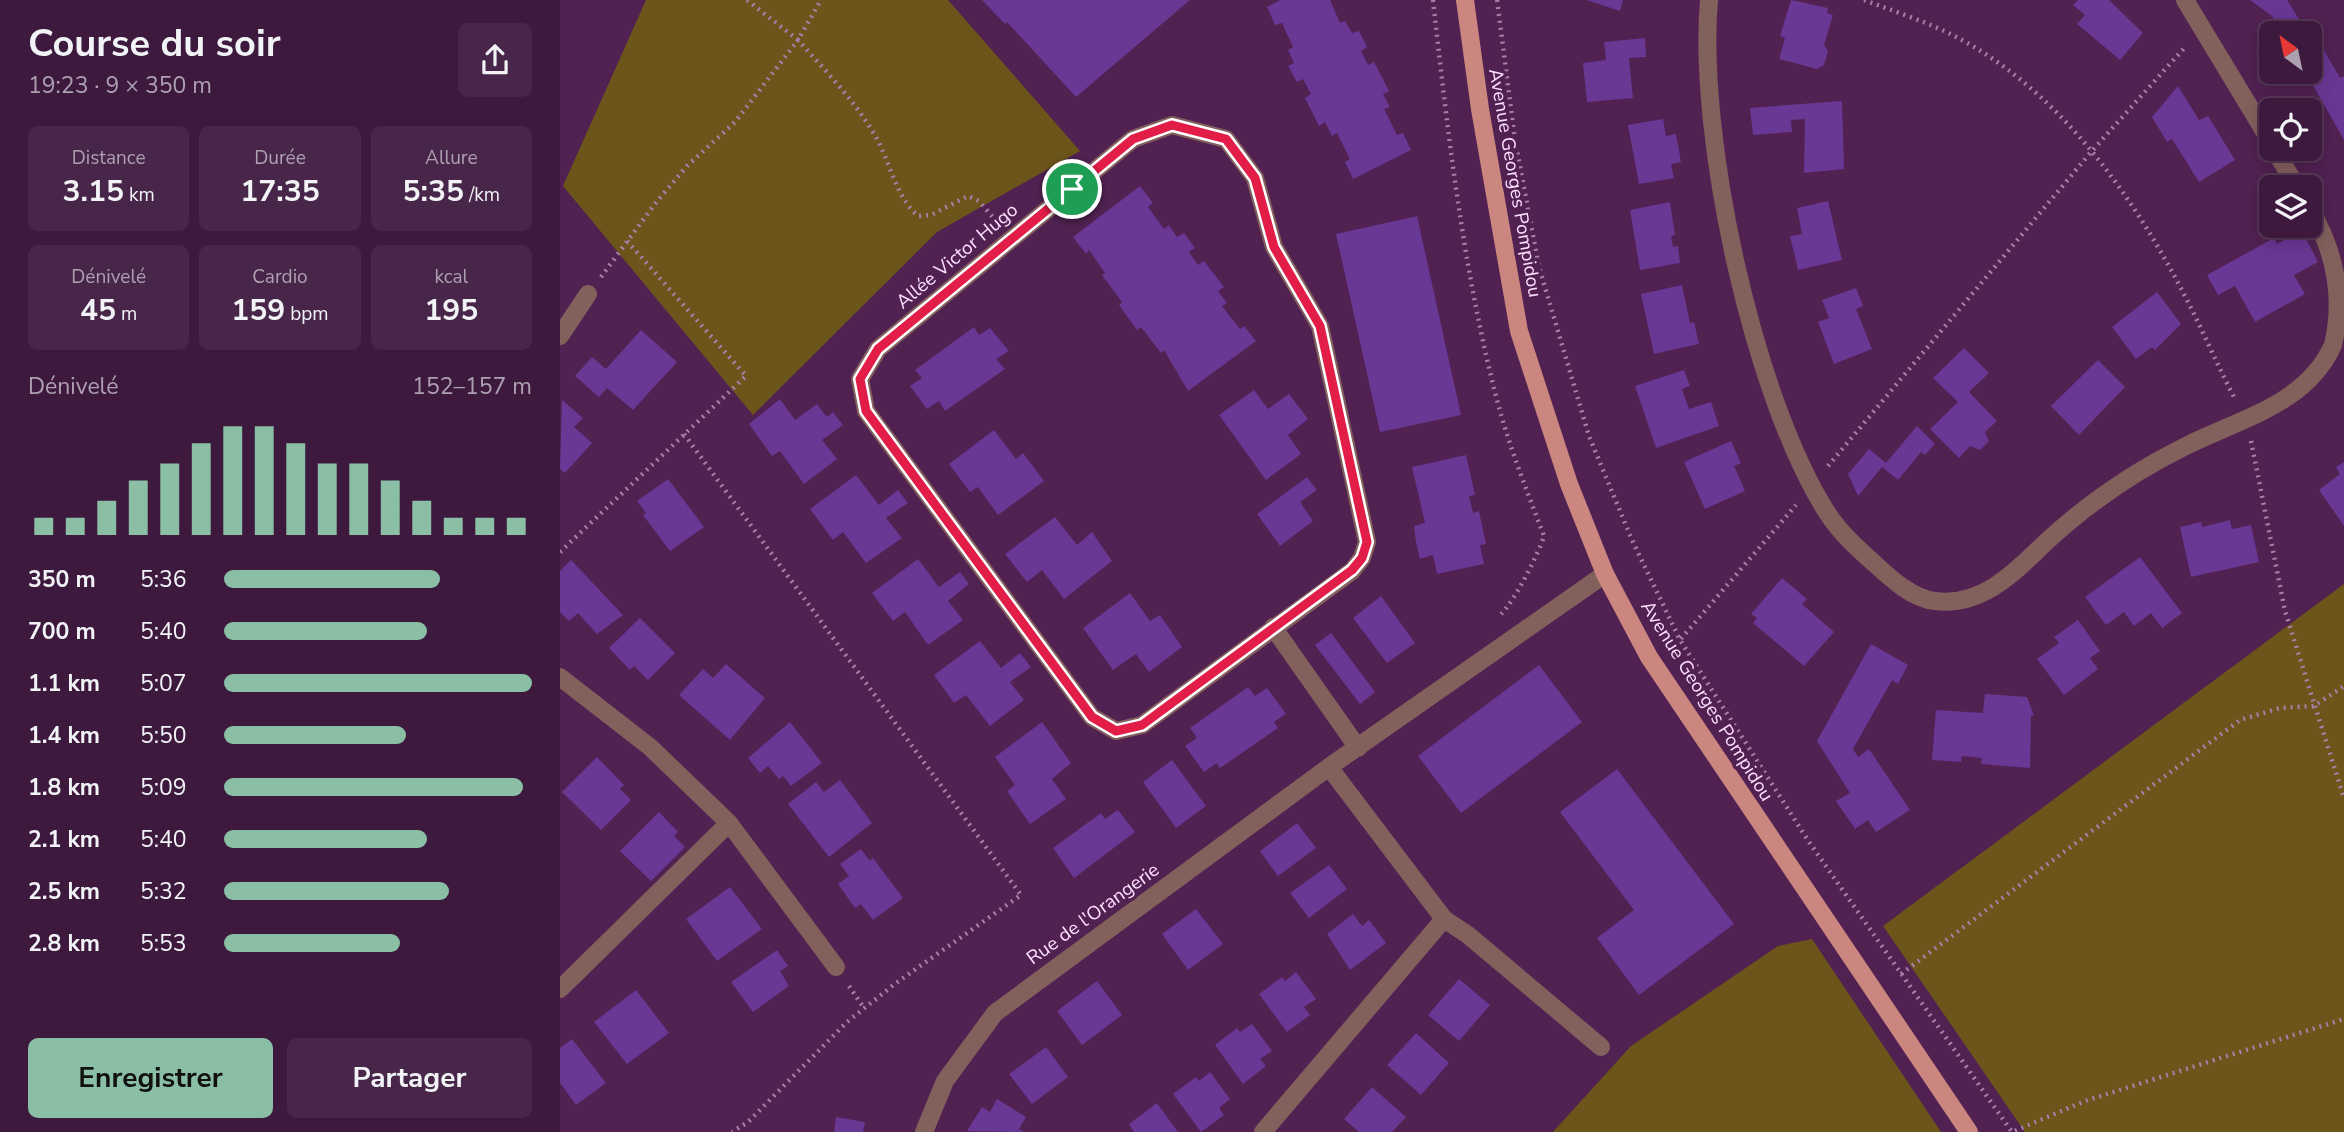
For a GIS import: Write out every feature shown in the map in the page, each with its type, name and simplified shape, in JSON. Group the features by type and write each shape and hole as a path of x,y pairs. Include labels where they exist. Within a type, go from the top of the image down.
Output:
{"main road":[{"name":"Avenue Georges Pompidou","path":"1465,0 1480,109 1519,331 1569,484 1605,574 1649,657 1969,1132"}],"street":[{"path":"1709,0 1706,37 1719,175 1749,317 1778,404 1812,485 1826,512 1846,538 1884,573 1914,594 1932,601 1947,602 1978,596 1998,585 2078,514 2119,485 2186,445 2246,419 2301,389 2334,344 2341,310 2341,276 2322,235"},
{"path":"2185,0 2259,122"},
{"name":"Allée Victor Hugo","path":"1172,125 1226,139 1255,178 1274,247 1320,326 1367,542 1362,558 1352,570 1273,627 1142,725 1116,731 1092,717 866,411 860,379 878,349 1133,139 1172,125"},
{"path":"560,336 588,294"},
{"name":"Rue de l'Orangerie","path":"924,1132 945,1081 995,1013 1329,767 1605,574"},
{"path":"1273,627 1358,748"},
{"path":"560,677 650,747 729,824 836,967"},
{"path":"1329,767 1444,919 1468,935 1601,1047"},
{"path":"560,989 729,824"},
{"path":"1264,1132 1444,919"}],"path":[{"path":"747,0 798,40 840,87 873,133 908,206 918,216 931,215 968,196 979,201 1010,239"},
{"path":"588,294 687,166 735,122 798,40 821,0"},
{"path":"1433,0 1459,211 1475,305 1497,402 1544,536 1539,554 1526,571 1511,605 1497,617"},
{"path":"1497,0 1515,141 1539,267 1593,448 1632,540 1680,640 1809,842 2012,1132 2085,1101 2344,1019"},
{"path":"1864,0 1944,31 1972,47 2038,96 2113,179 2157,247 2246,419 2286,611 2344,798"},
{"path":"1649,657 1680,640 2091,152 2202,27"},
{"path":"560,552 746,376 627,241"},
{"path":"684,434 1021,895 847,1022 748,1122 732,1132"},
{"path":"1900,975 2240,720 2280,708 2314,706 2344,686"}],"shaded area":[{"path":"646,0 948,0 1080,151 937,232 753,415 563,186"},
{"path":"2344,584 2344,1132 2025,1132 1883,926"},
{"path":"1812,939 1941,1132 1553,1132 1631,1046 1778,946"}],"building":[{"path":"982,0 1190,0 1076,97 1007,22 1005,24"},
{"path":"1280,0 1330,0 1340,23 1345,21 1352,33 1359,31 1367,47 1361,51 1368,65 1374,62 1389,91 1383,94 1390,107 1384,109 1397,135 1403,133 1411,150 1353,179 1345,162 1350,159 1337,133 1332,136 1325,122 1319,126 1305,98 1311,94 1303,79 1297,82 1288,66 1294,63 1288,50 1293,47 1282,23 1275,25 1267,7"},
{"path":"1587,0 1623,0 1620,11"},
{"path":"1791,0 1828,8 1827,13 1833,15 1824,45 1828,51 1824,65 1817,69 1779,59 1785,38 1780,36"},
{"path":"2078,0 2109,0 2143,33 2120,60 2077,24 2085,15 2073,5"},
{"path":"2250,0 2287,0 2300,21 2275,21"},
{"path":"1645,38 1646,57 1629,58 1633,98 1587,102 1583,63 1606,60 1604,42"},
{"path":"2322,47 2340,78 2344,76 2344,140 2312,84 2322,84"},
{"path":"2178,86 2199,120 2208,116 2235,160 2199,182 2172,139 2167,142 2152,117"},
{"path":"1842,101 1844,169 1804,173 1805,119 1791,120 1792,132 1753,135 1750,108"},
{"path":"1663,119 1666,136 1676,134 1681,162 1671,164 1674,178 1639,184 1628,125"},
{"path":"1140,186 1153,203 1148,207 1164,229 1169,225 1177,237 1184,233 1195,248 1189,252 1198,265 1204,261 1224,287 1218,291 1227,303 1222,306 1240,329 1244,326 1256,341 1188,391 1164,350 1161,353 1141,327 1137,330 1119,305 1122,302 1102,275 1105,273 1089,250 1086,254 1073,237"},
{"path":"1828,201 1842,260 1798,270 1790,236 1802,234 1797,208"},
{"path":"1670,202 1675,235 1671,236 1673,247 1678,246 1680,263 1640,270 1630,210"},
{"path":"1417,216 1461,415 1380,432 1336,234"},
{"path":"2274,238 2277,244 2289,238 2306,238 2318,262 2294,275 2305,294 2255,322 2235,286 2218,295 2207,275"},
{"path":"1682,285 1690,323 1694,322 1699,344 1654,354 1641,294"},
{"path":"1856,288 1863,306 1856,309 1872,349 1834,364 1818,322 1829,318 1822,300"},
{"path":"2157,292 2181,324 2155,350 2152,347 2136,359 2112,327"},
{"path":"974,327 979,335 990,328 1009,351 996,359 1005,369 945,411 939,401 927,409 910,386 922,378 915,370"},
{"path":"641,330 677,362 633,410 607,388 599,397 575,376 592,357 606,369"},
{"path":"1964,348 1989,373 1969,392 1997,421 1985,432 1989,441 1980,450 1970,446 1959,458 1930,429 1958,402 1933,378"},
{"path":"2098,360 2125,387 2079,435 2051,406"},
{"path":"1684,370 1690,386 1682,389 1689,409 1711,402 1719,426 1656,448 1635,386"},
{"path":"1254,390 1268,409 1289,394 1308,419 1288,435 1301,454 1266,480 1219,415"},
{"path":"780,399 795,420 817,404 827,417 833,412 843,425 822,440 837,459 804,484 780,451 772,456 749,424"},
{"path":"562,400 583,418 574,427 592,443 565,473 560,469"},
{"path":"1917,426 1935,444 1925,455 1921,452 1898,480 1882,467 1858,496 1848,474 1869,449 1886,463"},
{"path":"994,430 1016,459 1023,453 1044,481 998,515 978,487 970,492 949,464"},
{"path":"1731,441 1741,463 1734,466 1745,491 1705,509 1684,462"},
{"path":"1466,455 1475,495 1469,496 1473,513 1479,511 1486,544 1480,545 1484,564 1437,574 1433,555 1420,559 1416,542 1414,526 1425,523 1412,467"},
{"path":"2344,462 2344,526 2319,490 2340,474 2336,467"},
{"path":"856,475 879,505 898,490 908,503 886,518 902,538 866,563 843,532 833,540 810,509"},
{"path":"1307,477 1317,490 1300,502 1313,521 1280,546 1257,514"},
{"path":"668,479 704,527 670,551 643,515 646,513 637,501"},
{"path":"1055,517 1077,545 1092,532 1112,561 1064,599 1042,570 1027,582 1005,554"},
{"path":"2230,520 2232,529 2251,525 2259,562 2191,577 2180,527 2201,522 2202,527"},
{"path":"2140,557 2182,613 2162,628 2151,613 2134,626 2124,612 2106,625 2085,597"},
{"path":"918,559 939,587 960,572 969,584 948,601 963,620 928,645 905,612 893,621 872,593"},
{"path":"571,560 623,615 597,634 578,613 569,621 560,612 560,571"},
{"path":"1782,578 1807,599 1802,604 1834,632 1804,666 1753,623 1757,618 1751,614"},
{"path":"1130,593 1150,621 1160,615 1182,647 1149,672 1136,654 1113,670 1083,628"},
{"path":"1381,596 1415,643 1387,663 1353,618"},
{"path":"640,618 675,653 648,680 634,666 630,670 609,648"},
{"path":"2078,620 2100,651 2090,658 2098,669 2064,695 2037,659 2059,643 2054,637"},
{"path":"1331,633 1375,692 1360,704 1315,645"},
{"path":"980,641 1001,668 1020,653 1031,667 1010,682 1024,700 990,726 966,695 954,703 934,675"},
{"path":"1871,644 1908,665 1898,684 1892,680 1853,749 1858,757 1869,749 1910,810 1876,832 1868,820 1855,829 1836,801 1850,793 1817,741"},
{"path":"726,664 765,698 730,740 679,695 703,669 713,678"},
{"path":"1539,665 1582,722 1461,813 1418,756"},
{"path":"1248,687 1255,696 1267,688 1286,714 1274,722 1278,728 1220,768 1217,763 1204,772 1185,746 1197,738 1190,728"},
{"path":"1985,694 2027,697 2034,716 2031,715 2030,768 1981,764 1982,758 1962,756 1961,762 1932,760 1936,710 1983,713"},
{"path":"790,722 822,763 791,786 783,776 779,779 768,766 760,773 748,758"},
{"path":"1042,722 1071,763 1052,779 1066,799 1030,824 1007,791 1015,785 995,757"},
{"path":"597,757 624,785 620,789 631,800 601,830 562,792"},
{"path":"1172,760 1206,806 1176,828 1143,782"},
{"path":"1617,769 1734,924 1639,995 1597,938 1634,910 1560,812"},
{"path":"840,780 872,823 829,857 788,804 816,782 824,792"},
{"path":"1118,810 1135,832 1074,878 1053,848 1101,813 1105,819"},
{"path":"659,812 678,832 674,836 685,847 651,881 620,851"},
{"path":"1297,823 1316,848 1278,876 1260,851"},
{"path":"861,849 870,861 873,858 903,898 873,920 861,904 855,908 838,884 849,876 840,864"},
{"path":"1329,865 1347,889 1309,918 1290,893"},
{"path":"730,887 762,929 717,961 686,919"},
{"path":"1196,909 1223,944 1188,970 1162,934"},
{"path":"1353,914 1362,926 1369,920 1386,943 1350,970 1327,934"},
{"path":"777,950 788,966 780,971 789,986 753,1012 731,982"},
{"path":"1296,972 1316,999 1304,1007 1310,1015 1287,1032 1259,994 1282,977 1285,981"},
{"path":"1459,979 1490,1005 1459,1041 1428,1015"},
{"path":"1097,981 1122,1015 1082,1045 1057,1011"},
{"path":"636,990 669,1033 627,1064 594,1022"},
{"path":"1252,1024 1272,1051 1260,1059 1266,1066 1243,1084 1215,1045 1237,1028 1240,1032"},
{"path":"1416,1033 1449,1063 1421,1095 1387,1065"},
{"path":"572,1039 606,1083 576,1105 560,1083 560,1048"},
{"path":"1046,1047 1068,1077 1032,1104 1009,1074"},
{"path":"1210,1072 1230,1099 1219,1108 1224,1115 1201,1132 1173,1094 1196,1077 1199,1081"},
{"path":"1372,1087 1406,1117 1392,1132 1359,1132 1344,1119"},
{"path":"997,1099 1026,1117 1019,1129 1024,1132 967,1131 982,1107 990,1112"},
{"path":"1157,1103 1178,1132 1134,1132 1129,1124"},
{"path":"836,1117 865,1122 863,1132 834,1132"}],"route":[{"path":"1172,125 1226,139 1255,178 1274,247 1320,326 1367,542 1362,558 1352,570 1142,725 1116,731 1092,717 866,411 860,379 878,349 1072,189 1133,139 1172,125"}]}
